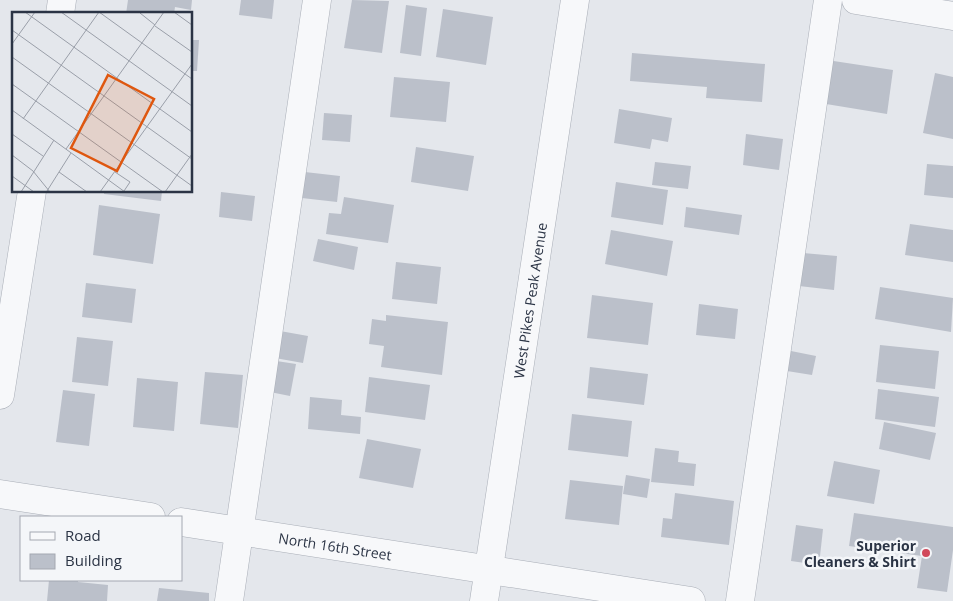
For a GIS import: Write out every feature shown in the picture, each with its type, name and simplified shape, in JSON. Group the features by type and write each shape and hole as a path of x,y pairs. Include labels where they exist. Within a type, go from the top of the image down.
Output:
{"street":[{"path":"230,601 318,0"},
{"name":"West Pikes Peak Avenue","path":"484,601 575,0"},
{"path":"740,601 828,0"},
{"path":"856,0 953,16"},
{"path":"0,395 32,192"},
{"path":"0,494 144,516"},
{"name":"North 16th Street","path":"182,522 692,601"}],"building":[{"path":"128,0 192,0 191,10 175,7 174,12 126,12"},
{"path":"241,0 274,0 272,19 239,15"},
{"path":"352,0 389,1 382,53 344,48"},
{"path":"406,5 427,8 421,56 400,53"},
{"path":"443,9 493,17 486,65 436,57"},
{"path":"192,40 199,40 197,71 192,71"},
{"path":"632,53 765,64 762,102 706,98 707,87 630,81"},
{"path":"827,60 893,70 887,114 820,103"},
{"path":"935,73 953,77 953,139 923,133"},
{"path":"394,77 450,82 446,122 390,117"},
{"path":"619,109 672,118 668,142 652,139 650,149 614,143"},
{"path":"324,113 352,115 350,142 322,140"},
{"path":"746,134 783,139 779,170 743,165"},
{"path":"416,147 474,156 468,191 411,182"},
{"path":"655,162 691,166 688,189 652,185"},
{"path":"927,164 953,166 953,198 924,195"},
{"path":"296,171 340,176 337,202 293,197"},
{"path":"616,182 668,190 663,225 611,217"},
{"path":"104,192 162,192 161,201 104,194"},
{"path":"221,192 255,196 252,221 219,217"},
{"path":"344,197 394,205 388,243 326,234 329,213 341,214"},
{"path":"99,205 160,214 153,264 93,255"},
{"path":"686,207 742,215 739,235 684,227"},
{"path":"910,224 953,230 953,262 905,255"},
{"path":"611,230 673,241 667,276 605,264"},
{"path":"318,239 358,247 354,270 313,261"},
{"path":"803,253 837,256 834,290 799,286"},
{"path":"396,262 441,267 437,304 392,299"},
{"path":"86,283 136,289 132,323 82,317"},
{"path":"880,287 953,298 951,332 875,319"},
{"path":"592,295 653,303 648,345 587,338"},
{"path":"699,304 738,309 735,339 696,335"},
{"path":"386,315 448,322 442,375 381,367 384,346 369,344 372,319 386,321"},
{"path":"280,331 308,336 303,363 275,358"},
{"path":"77,337 113,341 108,386 72,382"},
{"path":"880,345 939,351 935,389 876,382"},
{"path":"791,351 816,356 812,375 787,371"},
{"path":"270,360 296,364 290,396 265,391"},
{"path":"590,367 648,374 644,405 587,398"},
{"path":"205,372 243,375 238,428 200,424"},
{"path":"369,377 430,385 425,420 365,412"},
{"path":"137,378 178,382 174,431 133,427"},
{"path":"878,389 939,397 935,427 875,419"},
{"path":"63,390 95,394 89,446 56,442"},
{"path":"310,397 342,400 341,415 361,417 360,434 308,429"},
{"path":"572,414 632,421 628,457 568,450"},
{"path":"884,422 936,433 930,460 879,449"},
{"path":"367,439 421,449 413,488 359,478"},
{"path":"655,448 679,451 678,462 696,464 694,486 651,482"},
{"path":"834,461 880,470 874,504 827,496"},
{"path":"626,475 650,479 647,498 623,494"},
{"path":"570,480 623,486 619,525 565,519"},
{"path":"675,493 734,501 729,545 661,537 663,518 672,519"},
{"name":"Superior Cleaners & Shirt","path":"854,513 953,527 953,550 947,592 917,588 922,556 849,546"},
{"path":"796,525 823,529 819,565 791,561"},
{"path":"49,581 78,581 108,585 107,601 47,601"},
{"path":"159,588 209,593 209,601 157,601"}],"place":[{"name":"Superior Cleaners & Shirt","path":"926,553"}]}
